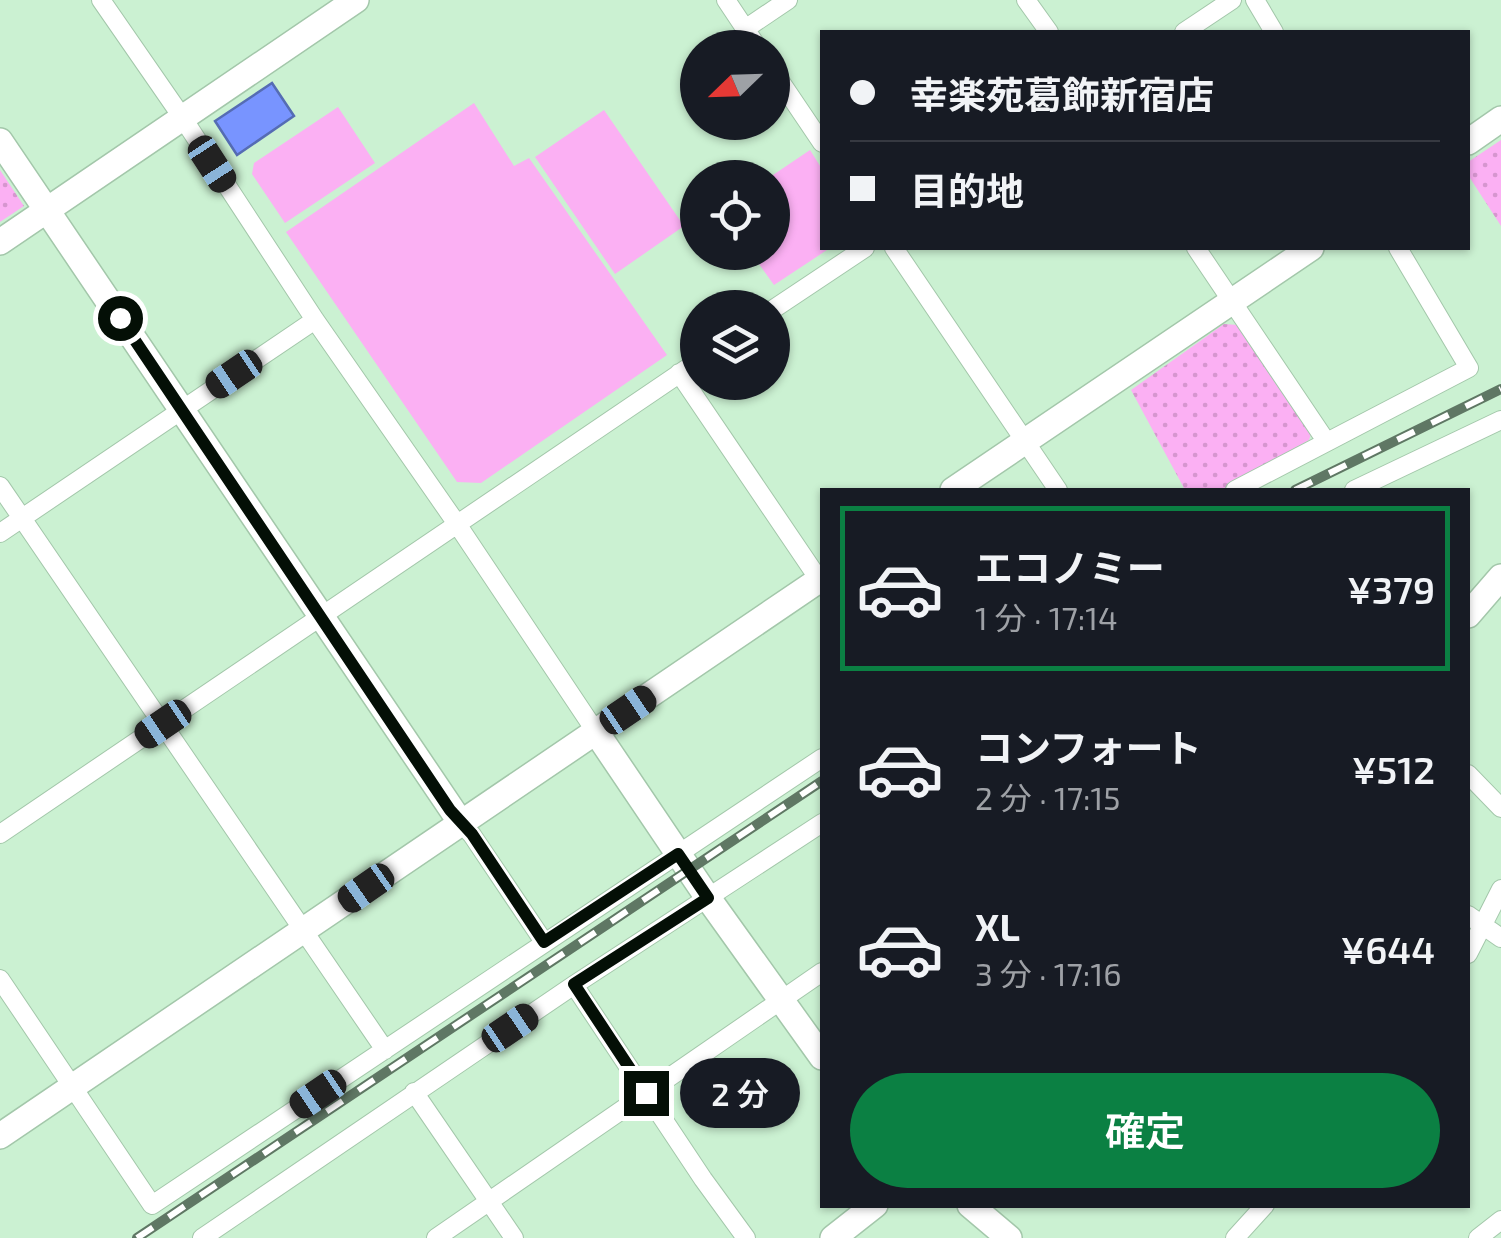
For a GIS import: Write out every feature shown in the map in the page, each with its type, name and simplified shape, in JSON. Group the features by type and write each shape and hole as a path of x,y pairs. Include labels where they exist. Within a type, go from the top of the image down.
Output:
{"street":[{"path":"101,0 708,898 820,1054"},
{"path":"0,242 356,0"},
{"path":"726,0 745,29 788,0"},
{"path":"1026,0 1047,30"},
{"path":"1187,30 1232,0"},
{"path":"1254,0 1273,30"},
{"path":"790,96 820,140"},
{"path":"1470,141 1501,119"},
{"path":"0,141 544,942"},
{"path":"790,298 862,250"},
{"path":"895,250 1057,488"},
{"path":"1197,250 1326,441"},
{"path":"955,488 1308,250"},
{"path":"1239,488 1468,368 1399,250"},
{"path":"0,533 315,320"},
{"path":"0,834 680,373"},
{"path":"698,400 820,578"},
{"path":"1364,488 1392,482 1501,420"},
{"path":"0,486 385,1050"},
{"path":"1470,607 1501,577"},
{"path":"0,1136 820,582"},
{"path":"0,979 152,1205 820,759"},
{"path":"1470,776 1501,808"},
{"path":"202,1238 574,984 820,824"},
{"path":"1501,889 1475,920 1501,938"},
{"path":"436,1238 820,973"},
{"path":"574,984 746,1238"},
{"path":"414,1092 514,1238"},
{"path":"833,1238 871,1208"},
{"path":"974,1208 1009,1238"},
{"path":"1234,1238 1262,1208"},
{"path":"1478,1238 1501,1220"}],"shaded area":[{"path":"474,103 514,166 529,158 667,355 481,483 457,482 286,232"},
{"path":"338,107 375,163 285,223 252,174 254,163"},
{"path":"604,110 680,220 680,229 615,274 535,157"},
{"path":"1501,140 1501,226 1470,178 1470,161"},
{"path":"810,150 820,166 820,250 827,250 774,285 763,270 790,270 790,164"},
{"path":"0,170 24,206 0,222"},
{"path":"1224,324 1238,325 1311,434 1309,440 1225,488 1184,488 1131,390"}],"water":[{"path":"272,83 294,116 237,155 215,121"}],"railway":[{"path":"1299,488 1501,389"},
{"path":"137,1238 820,782"}],"route":[{"path":"120,318 450,810 472,834 544,942 678,854 708,898 574,984 646,1093"}]}
